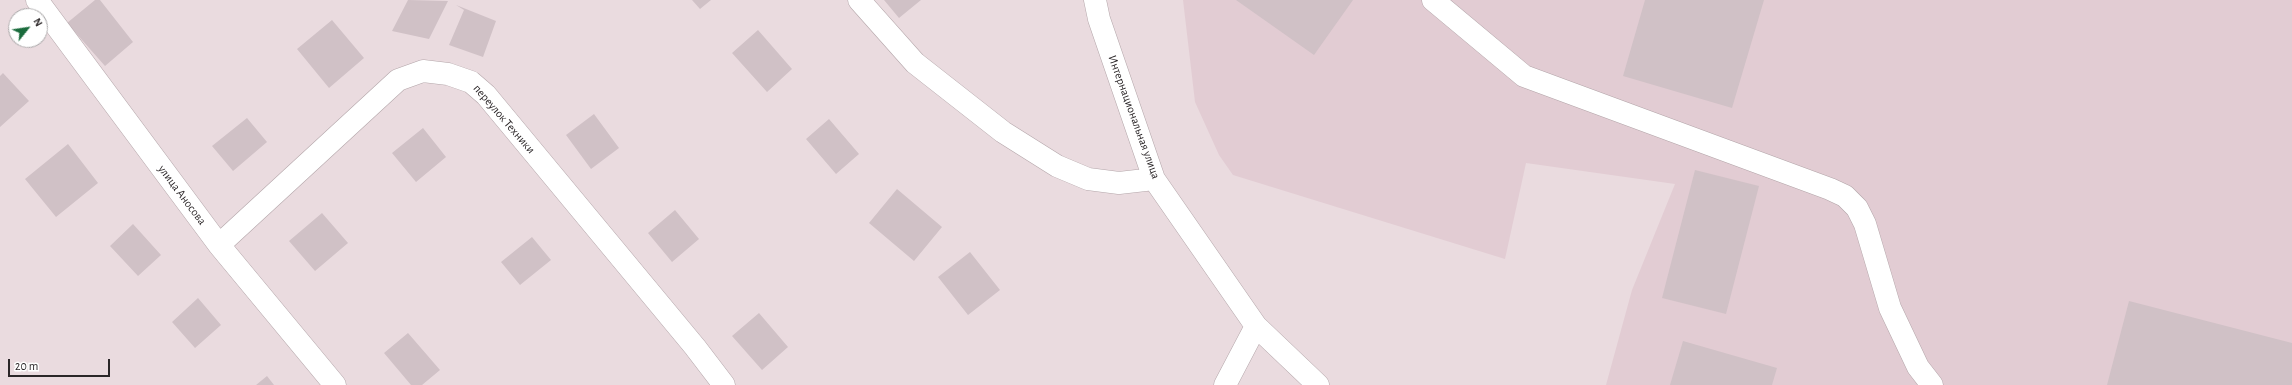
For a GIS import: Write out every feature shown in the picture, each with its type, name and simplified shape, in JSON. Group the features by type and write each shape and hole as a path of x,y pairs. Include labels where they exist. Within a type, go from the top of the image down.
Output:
{"street":[{"name":"улица Аносова","path":"36,0 219,245 335,385"},
{"path":"859,0 915,63 1002,132 1045,158 1088,179 1119,183 1154,179"},
{"name":"Интернациональная улица","path":"1095,0 1099,19 1154,179 1256,326 1318,385"},
{"path":"1432,0 1524,76 1830,188 1845,196 1857,208 1865,224 1890,308 1918,367 1932,385"},
{"name":"переулок Техники","path":"219,245 398,80 423,71 448,74 471,82 486,95 690,340 724,385"},
{"path":"1225,385 1256,326"}],"shaded area":[{"path":"1183,0 2292,0 2292,385 1606,385 1632,290 1675,184 1526,163 1505,259 1233,175 1219,155 1195,102"}],"building":[{"path":"95,0 100,0 133,42 105,66 67,23"},
{"path":"408,0 448,1 429,39 392,31"},
{"path":"692,0 711,0 700,9"},
{"path":"884,0 921,0 899,18"},
{"path":"1236,0 1353,0 1314,55"},
{"path":"1645,0 1764,0 1732,108 1623,76"},
{"path":"456,5 496,21 483,57 449,45 464,10"},
{"path":"332,20 364,58 329,88 297,49"},
{"path":"758,30 792,69 767,92 732,53"},
{"path":"3,73 29,101 0,127 0,76"},
{"path":"594,114 619,148 591,169 566,135"},
{"path":"247,118 267,142 233,171 212,146"},
{"path":"829,119 859,154 836,174 806,139"},
{"path":"423,128 446,157 416,182 392,153"},
{"path":"68,144 98,183 56,217 25,179"},
{"path":"1695,170 1759,186 1726,314 1662,298"},
{"path":"897,189 942,227 914,261 869,223"},
{"path":"675,210 699,239 672,262 648,233"},
{"path":"322,213 348,243 315,271 289,241"},
{"path":"133,224 161,255 138,276 110,246"},
{"path":"532,237 551,260 520,285 501,262"},
{"path":"970,252 1000,290 968,315 938,277"},
{"path":"198,298 221,325 195,348 172,322"},
{"path":"2129,301 2292,343 2292,385 2107,385"},
{"path":"759,313 788,347 762,370 732,336"},
{"path":"408,333 440,370 422,385 411,385 384,353"},
{"path":"1683,341 1777,368 1772,385 1670,385"},
{"path":"267,376 274,385 256,385"}]}
